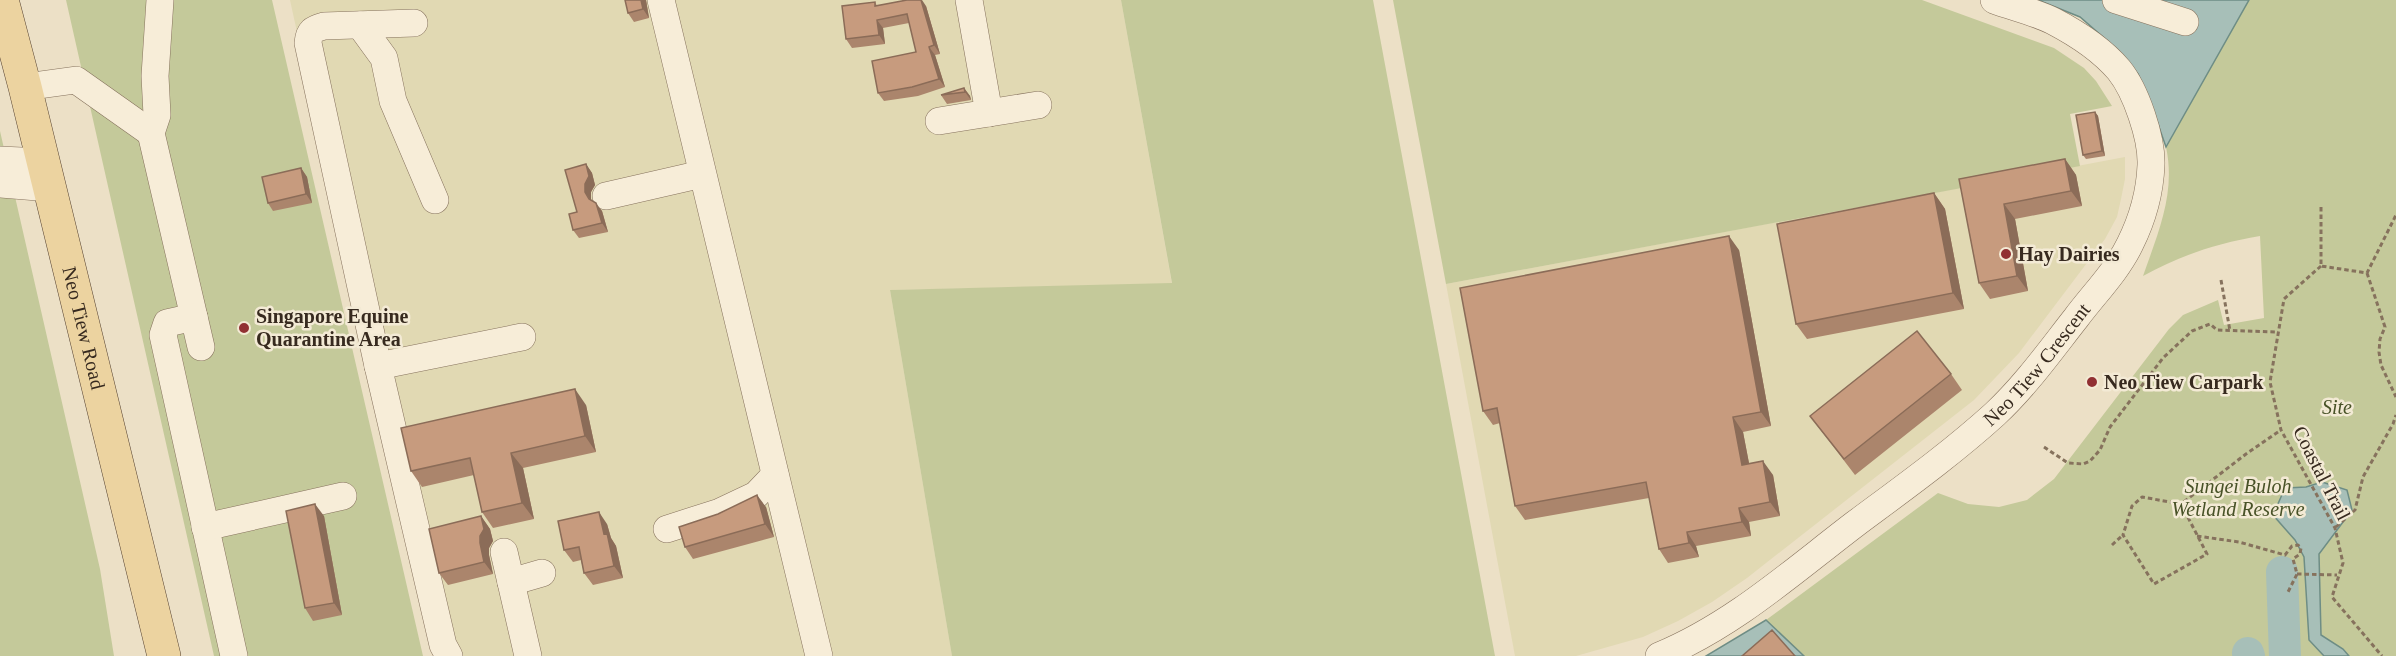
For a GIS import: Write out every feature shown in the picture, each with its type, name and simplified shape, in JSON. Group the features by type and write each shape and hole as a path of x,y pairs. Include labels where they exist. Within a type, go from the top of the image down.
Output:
{"main road":[{"name":"Neo Tiew Road","path":"2,0 164,656"}],"street":[{"path":"160,0 155,75 157,115 152,133 201,347"},
{"path":"661,0 819,656"},
{"path":"969,0 989,113"},
{"name":"Neo Tiew Crescent","path":"1659,656 1686,651 1766,594 1907,487 1995,414 2027,382 2112,272 2129,246 2139,224 2151,163 2143,120 2134,96 2119,70 2075,34 2051,20 1994,0"},
{"path":"2116,0 2186,22"},
{"path":"414,23 324,26 312,30 308,43 378,366 443,645 449,656"},
{"path":"360,25 384,58 393,101 435,200"},
{"path":"25,87 76,80 152,133"},
{"path":"939,121 1038,105"},
{"path":"0,160 46,175"},
{"path":"606,196 702,174"},
{"path":"0,184 46,175"},
{"path":"194,317 167,323 163,335 234,656"},
{"path":"378,366 522,337"},
{"path":"667,529 720,512 756,495 775,475"},
{"path":"205,527 343,496"},
{"path":"504,552 528,656"},
{"path":"511,582 542,573"}],"path":[{"path":"2321,207 2321,266 2367,273"},
{"path":"2396,214 2367,273 2385,327 2380,339 2381,365 2396,397"},
{"name":"Coastal Trail","path":"2321,266 2284,299 2270,382 2281,430 2336,528 2343,563 2337,575 2332,597 2382,656"},
{"path":"2221,280 2229,331"},
{"path":"2044,447 2068,464 2076,465 2090,461 2100,450 2110,427 2163,358 2192,331 2210,324 2217,330 2278,332"},
{"path":"2336,528 2355,510 2363,477 2396,415"},
{"path":"2112,544 2123,535 2132,506 2142,497 2181,504 2281,430"},
{"path":"2123,535 2154,584 2207,554 2181,504"},
{"path":"2197,536 2239,542 2285,555 2292,546 2298,545 2301,548 2300,554 2293,559 2297,574 2289,592"},
{"path":"2297,574 2337,575"}],"shaded area":[{"path":"290,0 1121,0 1172,284 890,290 952,656 433,656"},
{"path":"2125,157 2125,179 2117,217 2105,239 2019,353 1974,400 1747,578 1712,602 1678,621 1643,637 1576,656 1515,656 1446,284"}],"green space":[{"name":"Singapore Equine Quarantine Area","path":"66,0 272,0 423,656 214,656"},
{"path":"1121,0 1373,0 1495,656 952,656 890,290 1172,283"},
{"path":"1393,0 1922,0 2054,48 2084,68 2096,81 2112,106 2070,114 2080,166 1446,284"},
{"name":"Sungei Buloh Wetland Reserve","path":"2249,0 2396,0 2396,656 1804,656 1766,620 1938,493 1968,504 1999,507 2027,500 2054,479 2169,329 2183,315 2218,300 2224,325 2264,318 2260,236 2200,251 2143,276 2160,228 2167,197 2169,181 2166,147"},
{"path":"0,131 100,569 114,656 0,656"}],"water":[{"path":"2038,0 2249,0 2166,147 2138,74 2119,51 2080,17"},
{"path":"2322,482 2347,490 2352,510 2319,554 2321,635 2343,649 2349,656 2324,656 2309,640 2304,557 2295,540 2273,515 2285,488 2306,487"},
{"path":"1766,620 1804,656 1706,656"}],"building":[{"path":"625,0 641,0 643,9 628,13"},
{"path":"907,0 921,0 934,45 929,47 939,79 878,93 872,61 916,52 907,14 877,20 879,35 846,39 842,6 875,2 875,6"},
{"path":"964,88 965,92 941,95"},
{"path":"2095,112 2102,151 2083,155 2076,115"},
{"path":"2065,159 2071,191 2004,204 2017,276 1979,283 1959,179"},
{"path":"586,164 589,176 585,184 585,192 589,199 596,203 602,223 573,230 569,214 577,212 565,170"},
{"path":"301,168 306,194 268,203 262,177"},
{"path":"1934,193 1953,293 1796,324 1777,224"},
{"path":"1729,236 1761,412 1733,417 1742,465 1763,461 1770,502 1739,508 1742,522 1687,532 1689,543 1659,549 1646,482 1515,506 1497,408 1483,411 1460,288"},
{"path":"1917,331 1951,374 1844,459 1810,416"},
{"path":"575,389 585,436 511,453 522,503 482,512 470,458 411,471 401,428"},
{"path":"757,495 765,524 685,547 679,527 718,514"},
{"path":"315,504 334,603 305,608 286,511"},
{"path":"599,512 604,534 607,533 614,566 584,573 579,547 564,550 558,521"},
{"path":"481,516 484,529 480,536 480,543 484,562 439,573 429,529"},
{"path":"1772,630 1795,656 1742,656"}],"waterway":[{"path":"2282,572 2285,656"}],"place":[{"name":"Hay Dairies","path":"2006,254"},
{"name":"Singapore Equine Quarantine Area","path":"244,328"},
{"name":"Neo Tiew Carpark","path":"2092,382"}],"park label":[{"name":"Site","path":"2337,407"}]}
